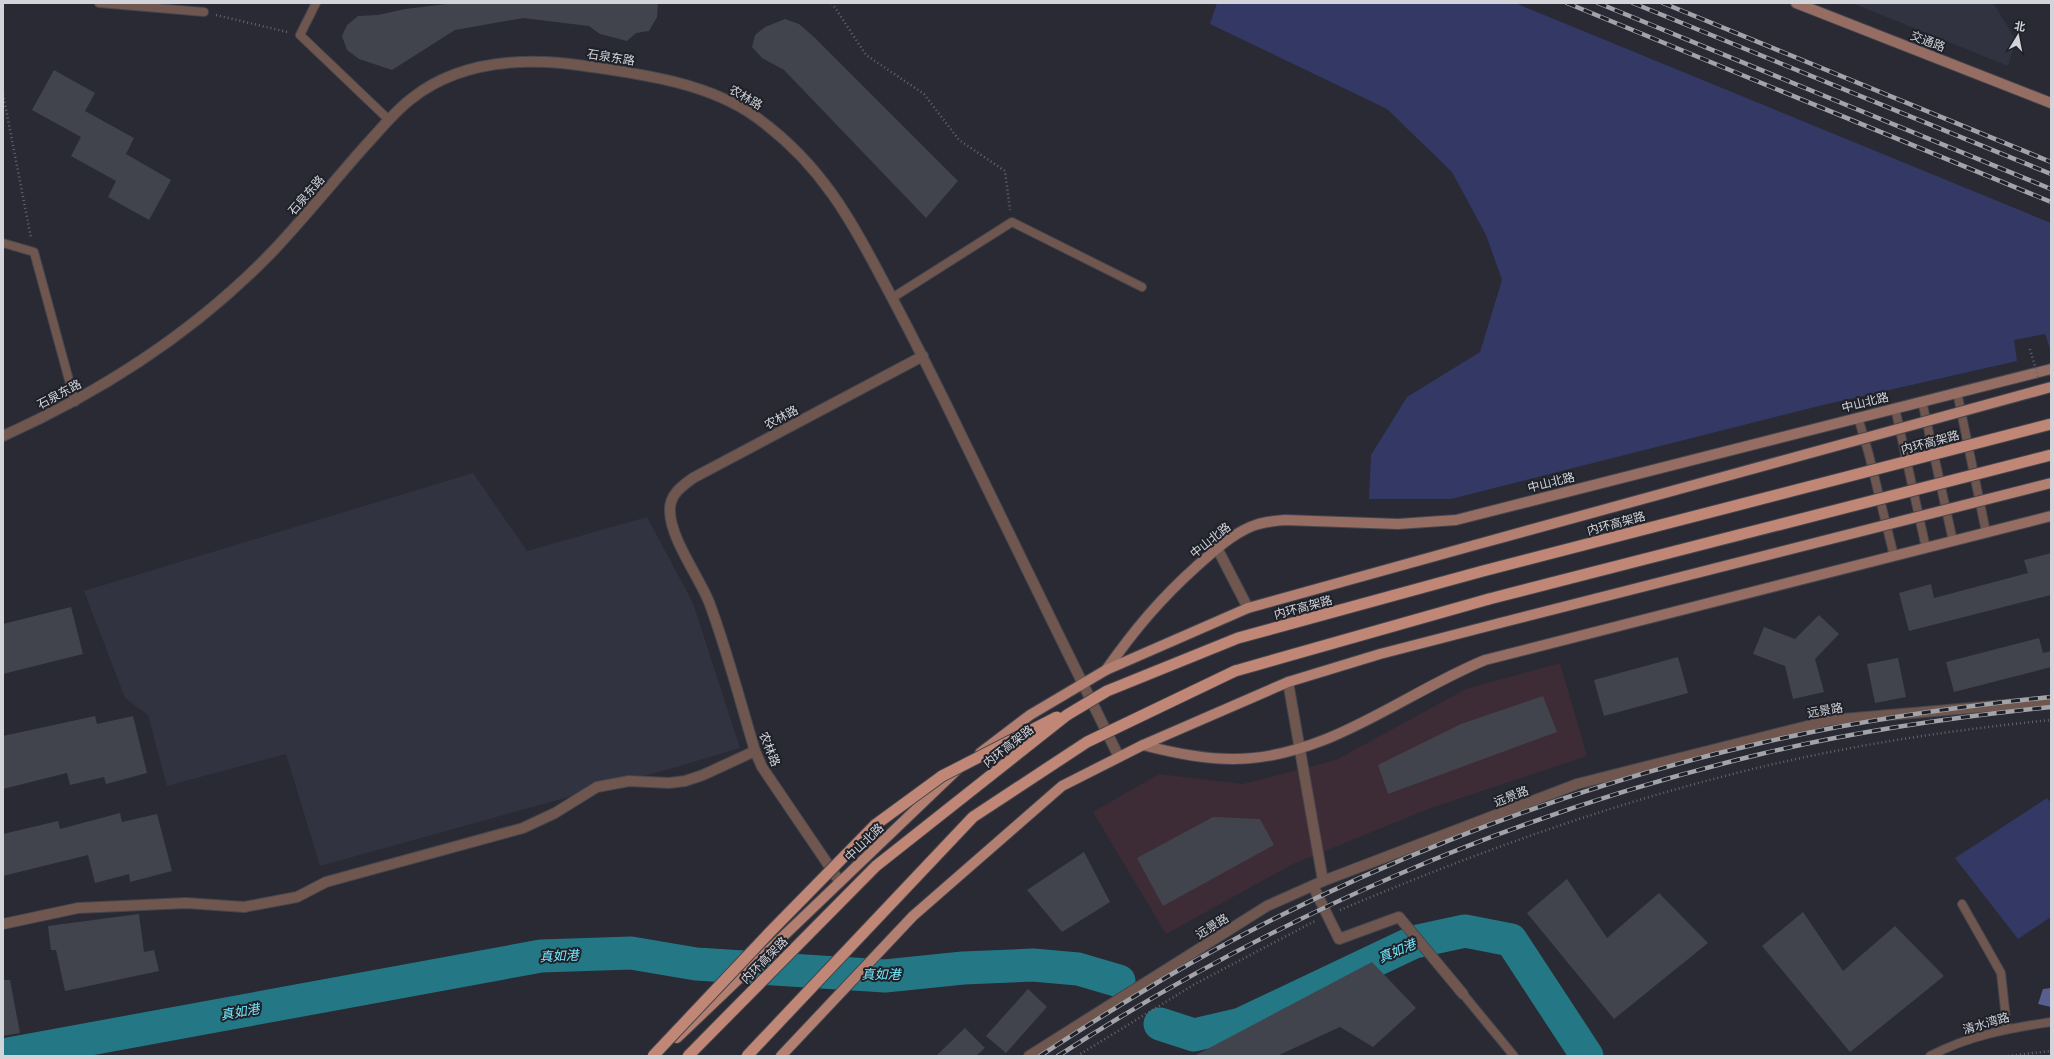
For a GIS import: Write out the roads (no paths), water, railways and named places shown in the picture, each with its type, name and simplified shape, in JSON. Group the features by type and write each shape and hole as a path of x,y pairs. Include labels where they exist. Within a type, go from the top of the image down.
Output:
{"highway":[{"name":"内环高架路","path":"688,1056 876,866 1067,716 1107,691 1238,638 1475,573 2051,424"},
{"path":"747,1056 973,817 1087,742 1235,671 1489,599 2051,455"},
{"path":"653,1056 772,930 876,825 942,776 1107,691"}],"main road":[{"name":"交通路","path":"1796,3 2051,103"},
{"name":"中山北路","path":"1106,670 1133,632 1166,594 1217,548 1234,535 1251,526 1266,522 1285,520 1398,524 1456,520 1957,392 2048,372"},
{"name":"中山北路","path":"658,1056 954,773 1030,715 1106,670 1248,608 2051,387"},
{"path":"781,1056 913,916 1062,786 1143,745 1288,682 1380,654 2051,483"},
{"path":"1143,745 1178,754 1234,759 1270,756 1332,737 1457,672 1486,660 2051,516"}],"street":[{"name":"石泉东路","path":"3,436 74,402 150,355 232,290 276,247 389,120 411,99 430,86 475,68 500,63 555,62 653,77"},
{"name":"农林路","path":"653,77 716,96 754,115 812,166 835,195 850,218 923,356 693,478 680,487 672,498 669,509 671,522 708,601 755,750 771,784 840,882"},
{"path":"923,356 1119,757"},
{"path":"1217,548 1248,608"},
{"path":"1288,682 1323,881"},
{"name":"远景路","path":"1029,1056 1267,906 1323,881 1577,784 1831,720 2051,701"},
{"path":"3,924 78,908 186,903 244,907 297,896 326,882 523,828 555,813 597,787 611,783 629,781 669,783 684,780 704,775 755,750"},
{"path":"1313,886 1339,940 1398,917 1463,994"}],"lane":[{"path":"99,3 204,12"},
{"path":"316,3 300,34 389,120"},
{"path":"892,298 1012,222 1142,287"},
{"path":"3,243 34,252 74,402"},
{"path":"1957,392 1986,532"},
{"path":"1922,401 1953,541"},
{"path":"1895,408 1926,548"},
{"path":"1858,417 1894,556"},
{"path":"1962,904 2001,973 2007,1028"},
{"path":"1463,994 1514,1056"},
{"name":"清水湾路","path":"1930,1056 1944,1048 2007,1028 2051,1022"}],"waterway":[{"name":"真如港","path":"1160,1024 1194,1035 1241,1024 1414,942 1465,931 1511,940 1587,1056"},
{"name":"真如港","path":"3,1055 541,956 631,953 696,964 885,976 963,968 1033,965 1078,969 1119,981"}],"railway":[{"path":"1567,3 2051,202"},
{"path":"1598,3 2051,189"},
{"path":"1633,3 2051,174"},
{"path":"1663,3 2051,162"},
{"path":"1040,1056 1165,978 1305,903 1454,838 1530,810 1607,784 1684,762 1797,735 1869,721 1978,705 2051,697"},
{"path":"1058,1056 1140,1005 1224,958 1310,915 1397,875 1486,839 1576,807 1668,778 1761,754 1833,738 1978,715 2051,707"}]}
